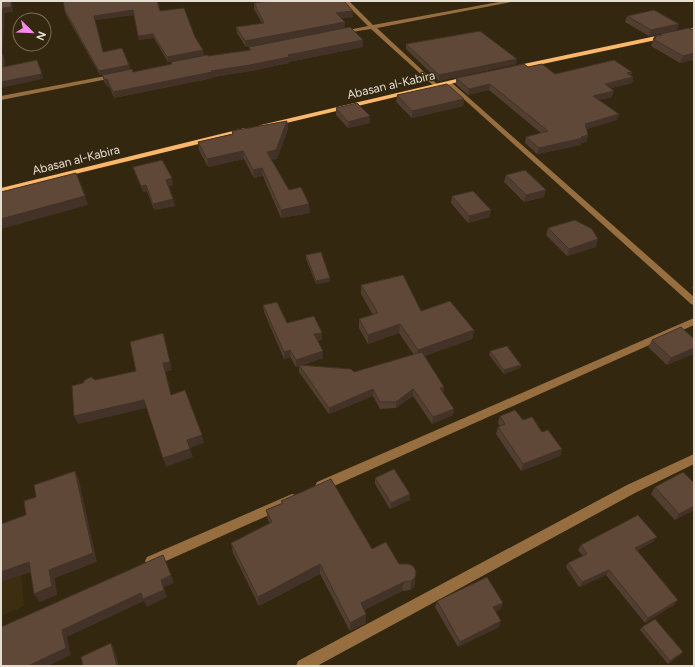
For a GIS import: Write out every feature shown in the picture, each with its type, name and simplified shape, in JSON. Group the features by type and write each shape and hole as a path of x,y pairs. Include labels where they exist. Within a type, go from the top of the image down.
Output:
{"main road":[{"path":"507,69 694,30"},
{"name":"Abasan al-Kabira","path":"1,190 120,160 478,76"}],"street":[{"path":"346,1 435,85"},
{"path":"333,34 513,1"},
{"path":"1,98 125,74"},
{"path":"449,83 694,302"},
{"path":"140,566 694,321"},
{"path":"303,666 631,489 694,459"}],"shaded area":[{"path":"16,519 24,606 1,616 1,525"}],"building":[{"path":"1,1 11,1 11,7 3,8 1,33"},
{"path":"63,1 157,1 160,11 184,8 195,37 203,50 167,57 153,34 138,36 133,10 94,16 103,52 122,48 129,65 99,71 65,11"},
{"path":"270,1 344,1 353,11 336,13 345,22 245,41 236,27 264,23 254,3"},
{"path":"654,10 679,24 651,30 627,16"},
{"path":"350,27 363,40 288,55 289,57 211,71 212,72 113,92 107,79 105,80 102,75 132,69 133,72 172,64 171,62 207,55 251,50 249,47"},
{"path":"689,28 692,30 694,29 694,53 683,56 653,39 656,38 654,37 662,35 660,34"},
{"path":"480,31 517,59 439,75 406,44"},
{"path":"1,54 3,54 3,67 37,60 42,74 1,82"},
{"path":"614,60 632,72 627,73 633,77 605,84 614,91 593,96 619,114 585,124 588,135 581,137 583,138 539,148 526,137 548,131 490,84 469,89 456,78 524,64 528,67 542,64 555,74"},
{"path":"447,84 464,99 412,111 397,95"},
{"path":"357,103 370,116 348,122 336,108"},
{"path":"287,121 276,150 267,152 289,190 301,187 309,204 281,210 262,168 253,170 243,151 207,159 198,142 233,134 232,131"},
{"path":"162,160 172,178 166,180 173,199 153,204 146,185 141,186 133,167"},
{"path":"525,170 546,190 526,195 506,175"},
{"path":"76,173 85,196 1,219 1,192"},
{"path":"473,191 491,210 469,216 452,196"},
{"path":"575,220 592,229 598,239 569,249 548,228"},
{"path":"321,252 330,278 316,281 306,255"},
{"path":"403,275 421,311 450,301 474,330 418,350 400,324 368,335 359,319 378,313 361,285"},
{"path":"277,302 287,323 314,316 322,333 314,334 323,351 296,360 290,350 284,352 263,305"},
{"path":"681,327 694,339 694,348 671,358 652,340"},
{"path":"163,333 170,362 163,363 171,395 185,390 202,435 187,440 190,449 163,458 144,400 74,416 72,386 83,383 91,377 95,380 136,371 130,342"},
{"path":"507,346 521,365 504,370 490,351"},
{"path":"422,352 444,387 440,388 454,409 433,417 413,389 396,402 380,402 373,389 329,408 299,365 351,369 354,372"},
{"path":"515,410 523,420 532,417 542,432 548,430 562,449 523,464 498,427 505,424 500,416"},
{"path":"394,469 410,494 391,503 375,478"},
{"path":"75,471 93,553 49,570 52,586 34,594 29,562 1,572 1,524 26,515 24,501 36,497 34,485"},
{"path":"683,472 694,483 694,506 679,514 655,487"},
{"path":"331,479 372,549 386,542 399,564 409,564 414,567 416,572 415,578 411,581 404,582 361,603 366,614 350,623 320,564 258,597 231,543 272,522 266,510 283,503 281,501"},
{"path":"638,515 657,537 635,548 678,600 648,618 609,570 582,582 568,563 587,554 581,545"},
{"path":"163,555 171,575 161,580 164,590 143,599 141,593 62,630 66,648 28,666 1,666 1,627"},
{"path":"487,577 503,603 493,607 501,621 460,642 437,601"},
{"path":"655,619 683,652 670,661 642,627"},
{"path":"111,643 117,666 83,666 81,657"}]}
